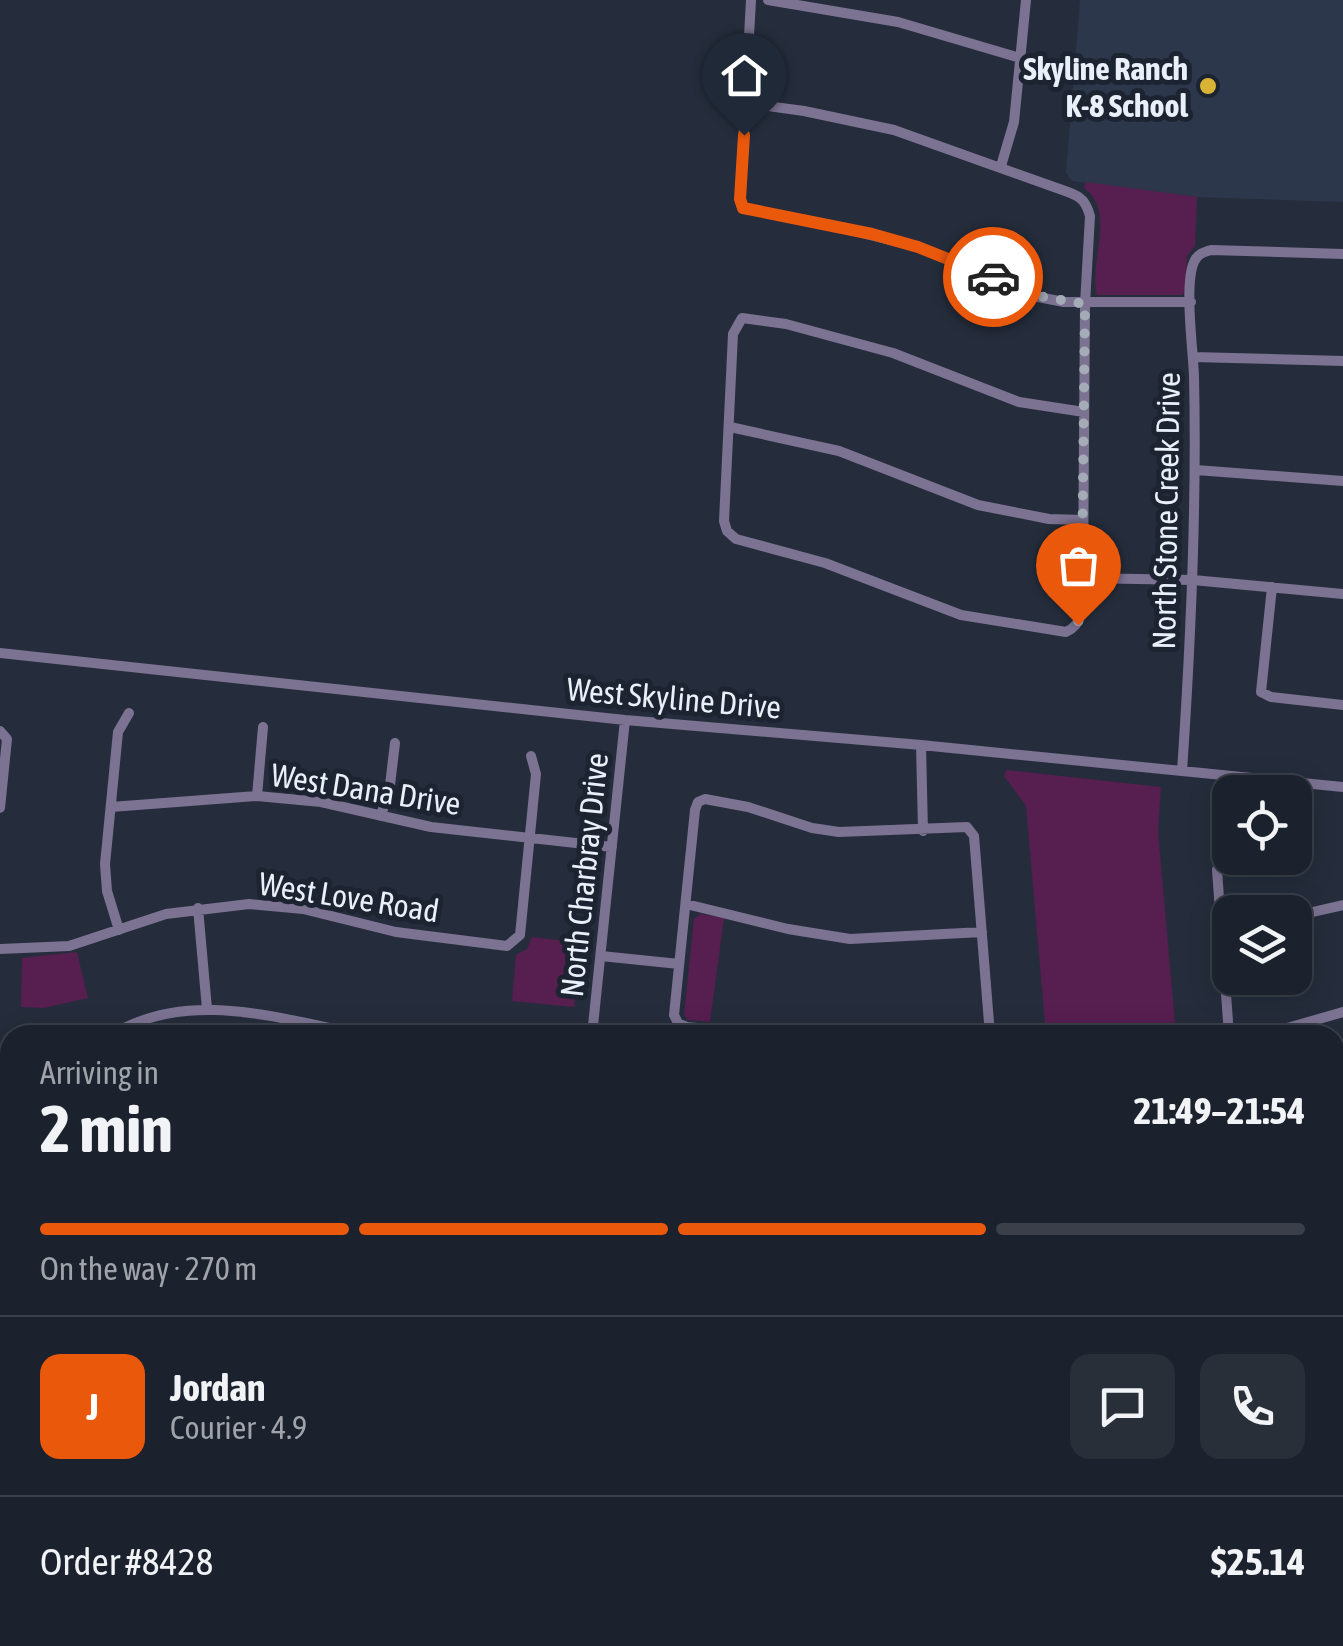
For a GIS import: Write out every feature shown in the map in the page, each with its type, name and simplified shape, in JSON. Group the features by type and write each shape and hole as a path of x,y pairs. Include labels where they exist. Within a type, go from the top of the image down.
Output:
{"street":[{"path":"751,0 740,199 743,208 918,247 1038,296 1085,304 1191,302"},
{"path":"768,0 898,22 1020,58"},
{"path":"1001,166 1014,122 1026,0"},
{"path":"745,103 894,130 1001,166 1081,197 1087,204 1090,216 1078,625 1066,632 961,616 809,557 736,539 727,531 724,520 733,334 742,318 786,324 893,353 1019,402 1084,412"},
{"name":"North Stone Creek Drive","path":"1182,771 1196,470 1192,274 1200,253 1212,250 1343,254"},
{"path":"1193,357 1343,361"},
{"path":"730,426 796,439 869,460 978,504 1049,519 1083,520"},
{"path":"1196,470 1343,481"},
{"path":"1082,578 1193,580 1343,594"},
{"path":"1272,587 1261,692 1272,697 1343,705"},
{"name":"West Skyline Drive","path":"0,653 625,720 921,745 1343,788"},
{"path":"119,930 107,891 105,864 118,732 128,713"},
{"name":"North Charbray Drive","path":"593,1025 625,720"},
{"path":"258,796 263,728"},
{"path":"0,808 7,739 1,731"},
{"path":"381,816 390,786 395,742"},
{"path":"921,745 923,830"},
{"path":"530,756 536,774 530,838"},
{"name":"West Dana Drive","path":"111,807 258,796 320,802 430,828 612,847"},
{"path":"683,1025 674,1016 679,964 698,802 706,799 838,832 967,828 974,836 989,1025"},
{"name":"West Love Road","path":"0,949 58,948 166,914 249,904 396,932 507,946 520,936 530,838"},
{"path":"686,904 834,938 880,940 982,932"},
{"path":"1312,912 1343,904"},
{"path":"198,908 207,1009"},
{"path":"601,956 679,964"},
{"path":"1228,995 1229,1025"},
{"path":"133,1025 149,1017 207,1009 310,1025"},
{"path":"1298,1025 1343,1012"}],"shaded area":[{"name":"Skyline Ranch K-8 School","path":"1080,0 1343,0 1343,202 1196,197 1072,181 1066,173"},
{"path":"1086,182 1197,197 1195,246 1187,256 1186,290 1182,295 1097,295 1099,210 1084,188"},
{"path":"1006,770 1161,787 1158,831 1175,1025 1045,1025 1026,806 1004,776"},
{"path":"700,914 724,918 710,1022 688,1020 684,1015 694,919"},
{"path":"532,937 575,942 579,957 574,1007 512,1001 516,955 527,949"},
{"path":"77,952 88,998 44,1008 21,1007 22,958"}],"way so far":[{"path":"993,277 1038,296 1085,304 1078,625"}],"place":[{"name":"Skyline Ranch K-8 School","path":"1208,86"}],"route":[{"path":"744,135 740,199 743,208 872,234 918,247 993,277"}]}
